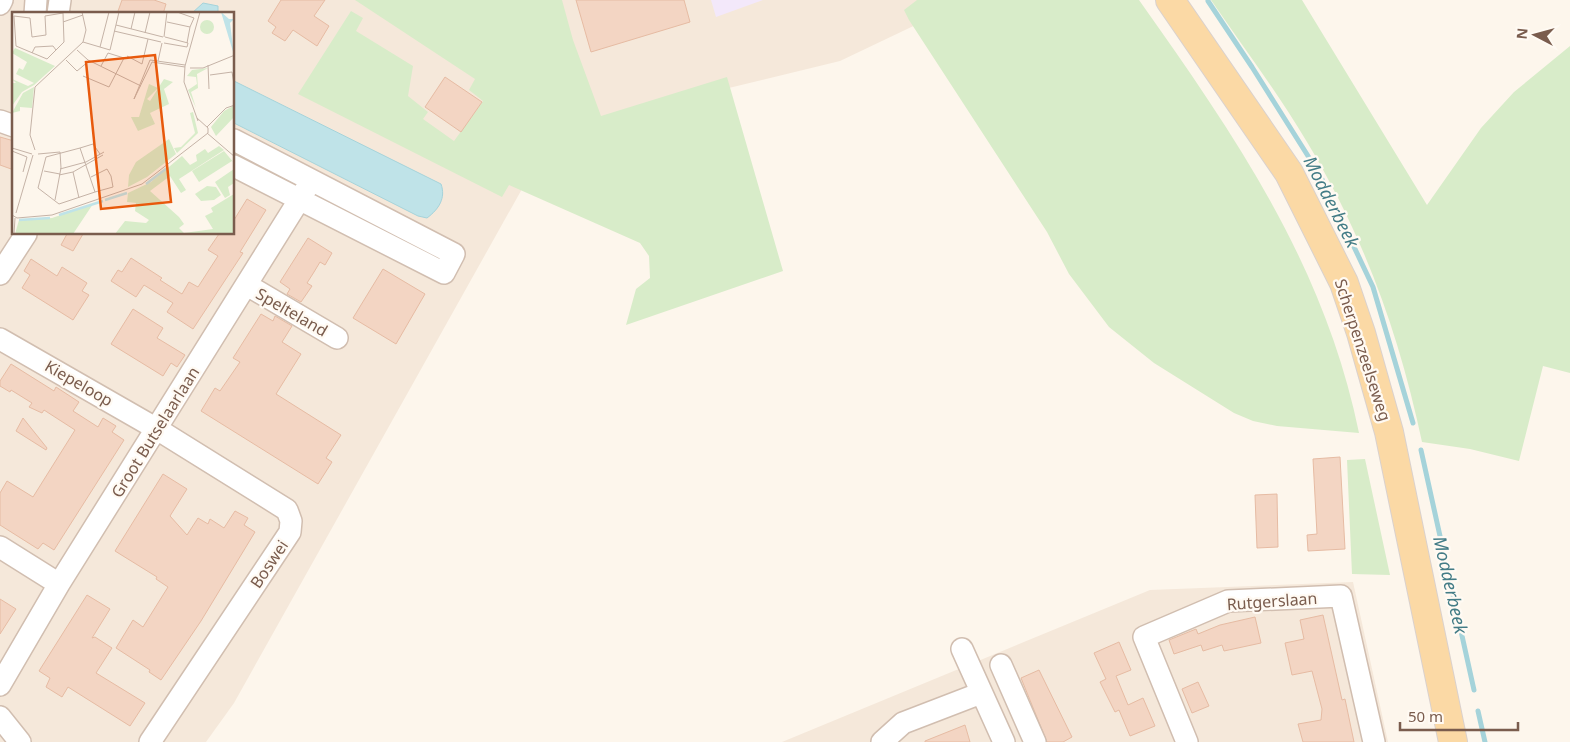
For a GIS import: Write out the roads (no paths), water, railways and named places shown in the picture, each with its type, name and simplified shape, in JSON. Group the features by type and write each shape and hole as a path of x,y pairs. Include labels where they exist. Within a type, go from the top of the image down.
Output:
{"main road":[{"name":"Scherpenzeelseweg","path":"1170,0 1289,173 1344,283 1361,333 1389,432 1453,742"}],"street":[{"path":"0,4 2,0"},
{"path":"0,121 12,125"},
{"path":"235,141 454,254 444,273 235,167"},
{"name":"Groot Butselaarlaan","path":"0,685 59,584 311,181"},
{"path":"0,274 25,235"},
{"name":"Spelteland","path":"247,285 337,338"},
{"name":"Kiepeloop","path":"0,339 157,429"},
{"name":"Boswei","path":"150,742 290,532 291,521 288,510 157,429"},
{"path":"0,547 59,584"},
{"name":"Rutgerslaan","path":"1188,742 1144,637 1228,601 1341,596 1374,742"},
{"path":"962,649 1004,742"},
{"path":"1001,665 1035,742"},
{"path":"882,742 903,723 981,692"},
{"path":"0,717 20,742"}],"water":[{"path":"203,3 218,6 218,12 193,12"},
{"path":"235,81 441,184 443,194 438,207 427,218 418,216 235,124"}],"waterway":[{"name":"Modderbeek","path":"1208,1 1320,175 1373,287 1413,423"},
{"name":"Modderbeek","path":"1421,450 1474,690"},
{"name":"Modderbeek","path":"1478,711 1485,742"}]}
